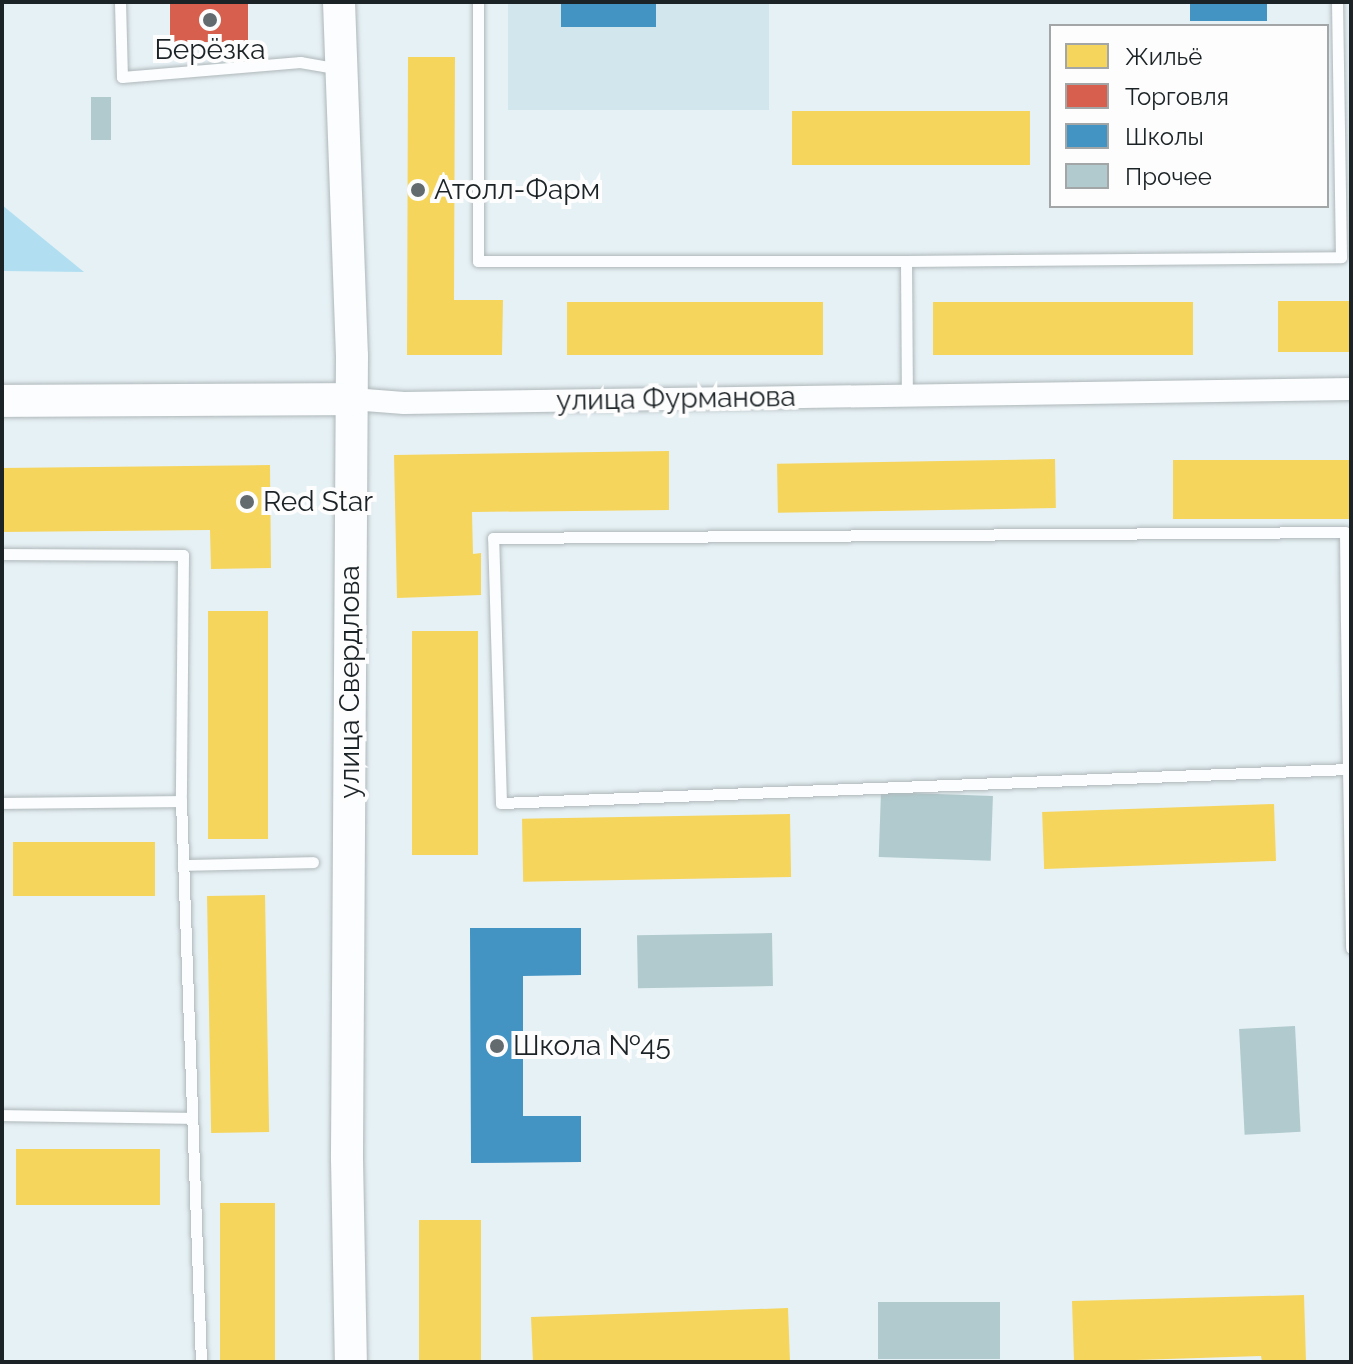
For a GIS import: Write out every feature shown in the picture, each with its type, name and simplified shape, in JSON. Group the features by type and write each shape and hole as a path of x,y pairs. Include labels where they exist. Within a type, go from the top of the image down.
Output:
{"main road":[{"name":"улица Свердлова","path":"339,2 352,399 347,1128 351,1362"},
{"name":"улица Фурманова","path":"2,401 352,399"}],"street":[{"name":"улица Фурманова","path":"352,399 404,403 1351,389"}],"lane":[{"path":"120,2 122,77 300,62 339,70"},
{"path":"478,2 478,261 1341,257 1337,2"},
{"path":"906,261 907,395"},
{"path":"1348,769 501,803 493,538 1345,532 1349,623 1351,948"},
{"path":"2,554 183,555 181,801 201,1362"},
{"path":"2,803 181,801"},
{"path":"183,865 313,862"},
{"path":"2,1115 192,1118"}],"shaded area":[{"path":"508,2 769,2 769,110 508,110"},
{"path":"2,205 84,272 2,271"}],"building: Жильё":[{"path":"408,57 455,57 454,300 503,300 502,355 407,355"},
{"path":"792,111 1030,111 1030,165 792,165"},
{"path":"1278,301 1351,301 1351,352 1278,352"},
{"path":"567,302 823,302 823,355 567,355"},
{"path":"933,302 1193,302 1193,355 933,355"},
{"path":"669,451 669,510 472,512 473,554 481,553 481,595 397,598 394,455"},
{"path":"1055,459 1056,508 778,513 777,464"},
{"path":"1173,460 1351,460 1351,519 1173,519"},
{"path":"270,465 271,568 211,569 210,530 2,532 2,468"},
{"path":"208,611 268,611 268,839 208,839"},
{"path":"412,631 478,631 478,855 412,855"},
{"path":"1274,804 1276,861 1044,869 1042,812"},
{"path":"790,814 791,877 523,882 522,819"},
{"path":"13,842 155,842 155,896 13,896"},
{"path":"265,895 269,1132 211,1133 207,896"},
{"path":"16,1149 160,1149 160,1205 16,1205"},
{"path":"220,1203 275,1203 275,1362 220,1362"},
{"path":"419,1220 481,1220 481,1362 419,1362"},
{"path":"1304,1295 1306,1362 1262,1362 1261,1356 1074,1362 1072,1301"},
{"path":"788,1308 790,1362 533,1362 531,1317"}],"building: Торговля":[{"name":"Берёзка","path":"170,2 248,2 248,42 170,42"}],"building: Школы":[{"path":"561,2 656,2 656,27 561,27"},
{"path":"1190,2 1267,2 1267,21 1190,21"},
{"name":"Школа №45","path":"470,928 581,928 581,975 523,976 523,1116 581,1116 581,1162 471,1163"}],"building: Прочее":[{"path":"91,97 111,97 111,140 91,140"},
{"path":"881,792 993,796 991,861 879,857"},
{"path":"772,933 773,986 638,988 637,935"},
{"path":"1295,1026 1301,1132 1245,1135 1239,1029"},
{"path":"878,1302 1000,1302 1000,1359 878,1359"}],"place":[{"name":"Берёзка","path":"210,20"},
{"name":"Атолл-Фарм","path":"418,190"},
{"name":"Red Star","path":"247,502"},
{"name":"Школа №45","path":"497,1046"}]}
